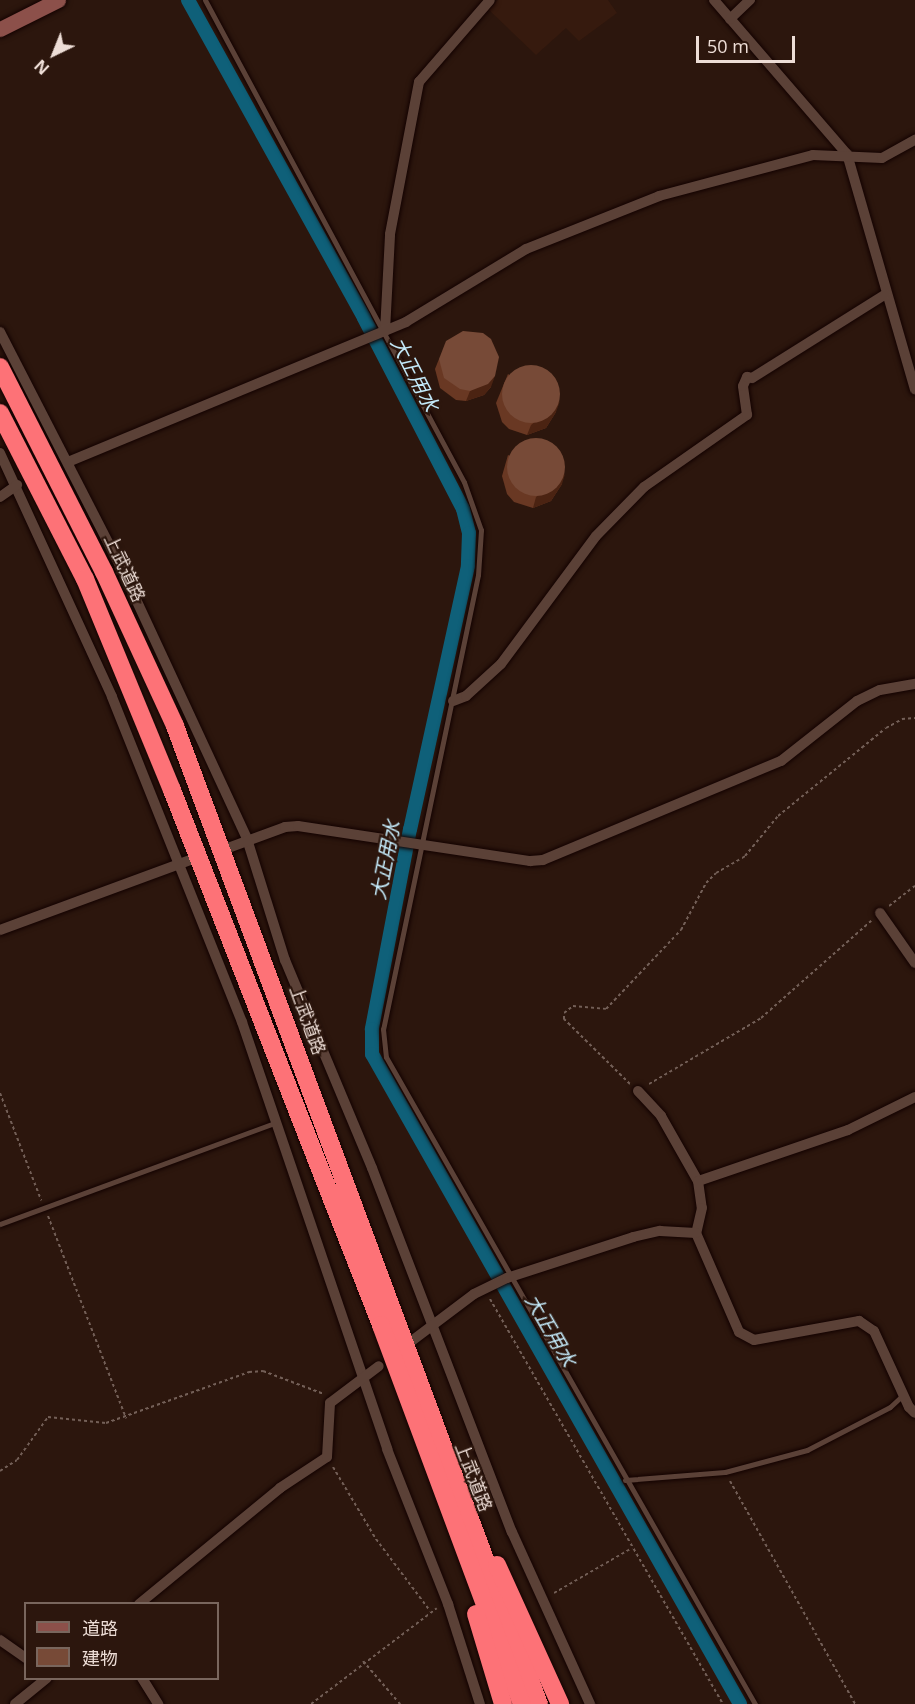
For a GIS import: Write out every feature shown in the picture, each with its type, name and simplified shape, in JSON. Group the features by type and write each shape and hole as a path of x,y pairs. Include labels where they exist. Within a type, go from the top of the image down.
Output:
{"highway":[{"name":"上武道路","path":"0,368 104,572 175,726 522,1704"},
{"name":"上武道路","path":"0,413 85,579 172,790 381,1326 538,1704"},
{"path":"435,1456 503,1704"},
{"path":"435,1456 560,1704"}],"street":[{"path":"0,29 58,0"},
{"path":"382,332 390,234 419,82 490,0"},
{"path":"714,0 847,154 915,389"},
{"path":"730,19 750,0"},
{"path":"68,462 382,332 526,249 658,196 813,155 847,154 882,158 915,140"},
{"path":"453,701 466,696 501,663 596,536 644,488 747,415 743,386 747,377 752,378 886,294"},
{"path":"0,332 120,565 247,839 285,960 434,1325 512,1532 590,1704"},
{"path":"0,453 17,485 102,676 278,1122 387,1449 448,1604 480,1704"},
{"path":"0,497 17,485"},
{"path":"228,848 247,839 298,826 421,846 530,861 543,860 781,761 863,698 915,684"},
{"path":"0,930 190,860"},
{"path":"880,913 915,963"},
{"path":"638,1091 662,1116 698,1181 702,1208 696,1233 740,1332 754,1340 859,1321 874,1331 903,1395 915,1413"},
{"path":"698,1181 848,1130 915,1097"},
{"path":"413,1340 488,1287 509,1278 633,1237 660,1231 696,1233"},
{"path":"141,1602 280,1488 327,1457 327,1410 335,1398 379,1366"},
{"path":"0,1640 24,1657"},
{"path":"15,1704 44,1680"},
{"path":"143,1680 158,1704"}],"lane":[{"path":"205,0 464,482 481,530 481,555 453,701 383,1029 384,1046 392,1070 509,1278 755,1704"},
{"path":"0,1224 278,1122"},
{"path":"625,1480 725,1472 807,1450 890,1407 903,1395"}],"path":[{"path":"915,718 902,719 886,728 778,816 744,856 716,873 706,883 681,930 606,1009 573,1006 564,1013 564,1019 638,1091 761,1018 880,913 915,886"},
{"path":"0,1093 126,1418"},
{"path":"488,1287 632,1548 723,1704"},
{"path":"0,1471 17,1460 48,1417 106,1423 126,1418 249,1372 273,1374 335,1398"},
{"path":"327,1457 376,1539 430,1611"},
{"path":"725,1472 855,1704"},
{"path":"543,1599 632,1548"},
{"path":"310,1704 430,1611 448,1604"},
{"path":"363,1661 400,1704"}],"shaded area":[{"path":"498,0 608,0 617,13 579,41 566,28 536,55 489,10"}],"building":[{"path":"463,331 483,333 491,339 499,357 495,376 488,384 470,391 460,389 444,378 439,359 446,341"},
{"path":"525,365 537,365 552,373 560,388 560,400 552,415 537,423 525,423 510,415 502,400 502,388 510,373"},
{"path":"530,438 542,438 557,446 565,461 565,473 557,488 542,496 530,496 515,488 507,473 507,461 515,446"}],"waterway":[{"name":"大正用水","path":"188,0 364,318 463,509 469,533 468,566 410,829 372,1029 372,1054 740,1704"}]}
